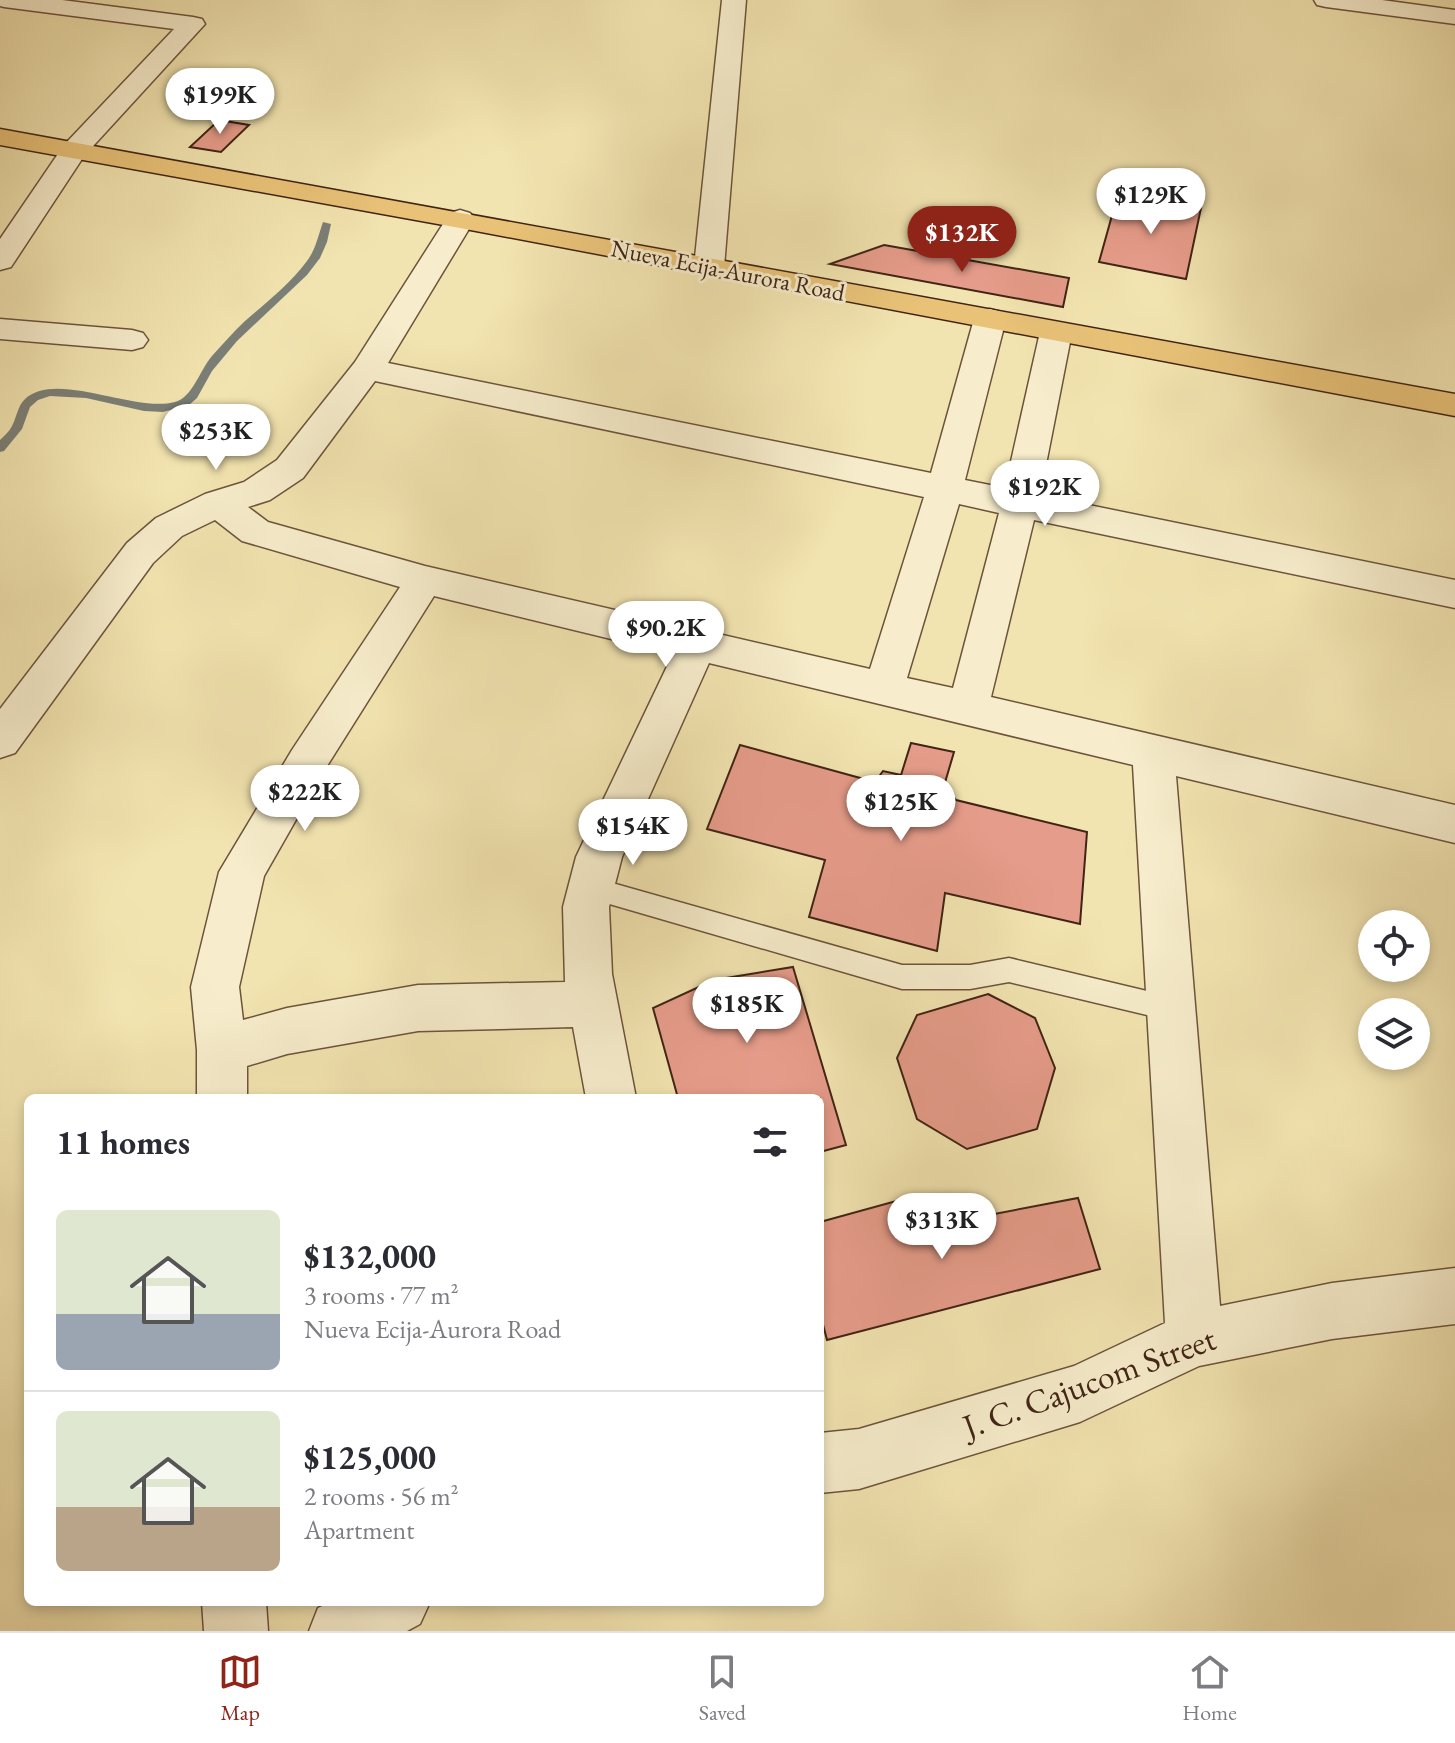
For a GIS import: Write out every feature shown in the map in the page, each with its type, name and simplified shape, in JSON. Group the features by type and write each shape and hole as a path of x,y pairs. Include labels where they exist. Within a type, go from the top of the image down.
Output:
{"main road":[{"name":"Nueva Ecija-Aurora Road","path":"0,137 460,219 1455,405"}],"street":[{"path":"0,261 74,151 193,24 47,2 4,0"},
{"path":"709,267 734,0"},
{"path":"1326,0 1455,17"},
{"path":"0,741 140,553 169,527 218,503 257,491 290,469 367,369 460,219"},
{"path":"884,688 945,489 990,319"},
{"path":"0,329 132,340"},
{"path":"968,708 1020,503 1056,332"},
{"path":"367,369 1455,594"},
{"path":"218,503 255,532 425,580 1455,824"},
{"path":"222,1094 222,1050 215,987 242,872 307,762 425,580"},
{"path":"610,1094 588,974 586,907 599,857 698,644"},
{"path":"1153,752 1194,1339"},
{"path":"222,1050 287,1031 418,1008 594,1004"},
{"name":"J. C. Cajucom Street","path":"824,1463 859,1459 1080,1393 1194,1339 1332,1311 1455,1296"},
{"path":"234,1606 236,1631"},
{"path":"341,1631 390,1606"}],"lane":[{"path":"591,888 902,977 970,977 1009,970 1172,1009"}],"building":[{"path":"219,120 249,125 221,152 190,147"},
{"path":"1118,194 1201,208 1186,279 1099,262"},
{"path":"884,245 1069,278 1063,307 830,264"},
{"path":"911,743 954,752 944,786 956,800 1087,832 1080,924 945,893 937,951 809,917 825,860 707,829 740,745 875,782 883,771 901,775"},
{"path":"793,967 846,1145 824,1151 824,1094 677,1094 653,1008 714,980"},
{"path":"988,994 1035,1018 1055,1068 1037,1129 967,1149 917,1119 897,1058 917,1015"},
{"path":"1078,1198 1100,1269 827,1340 824,1328 824,1221 900,1200 910,1230"}],"waterway":[{"path":"0,448 16,429 27,405 34,398 49,393 67,392 144,407 163,408 186,402 233,339 304,273 323,242 326,224"}]}
